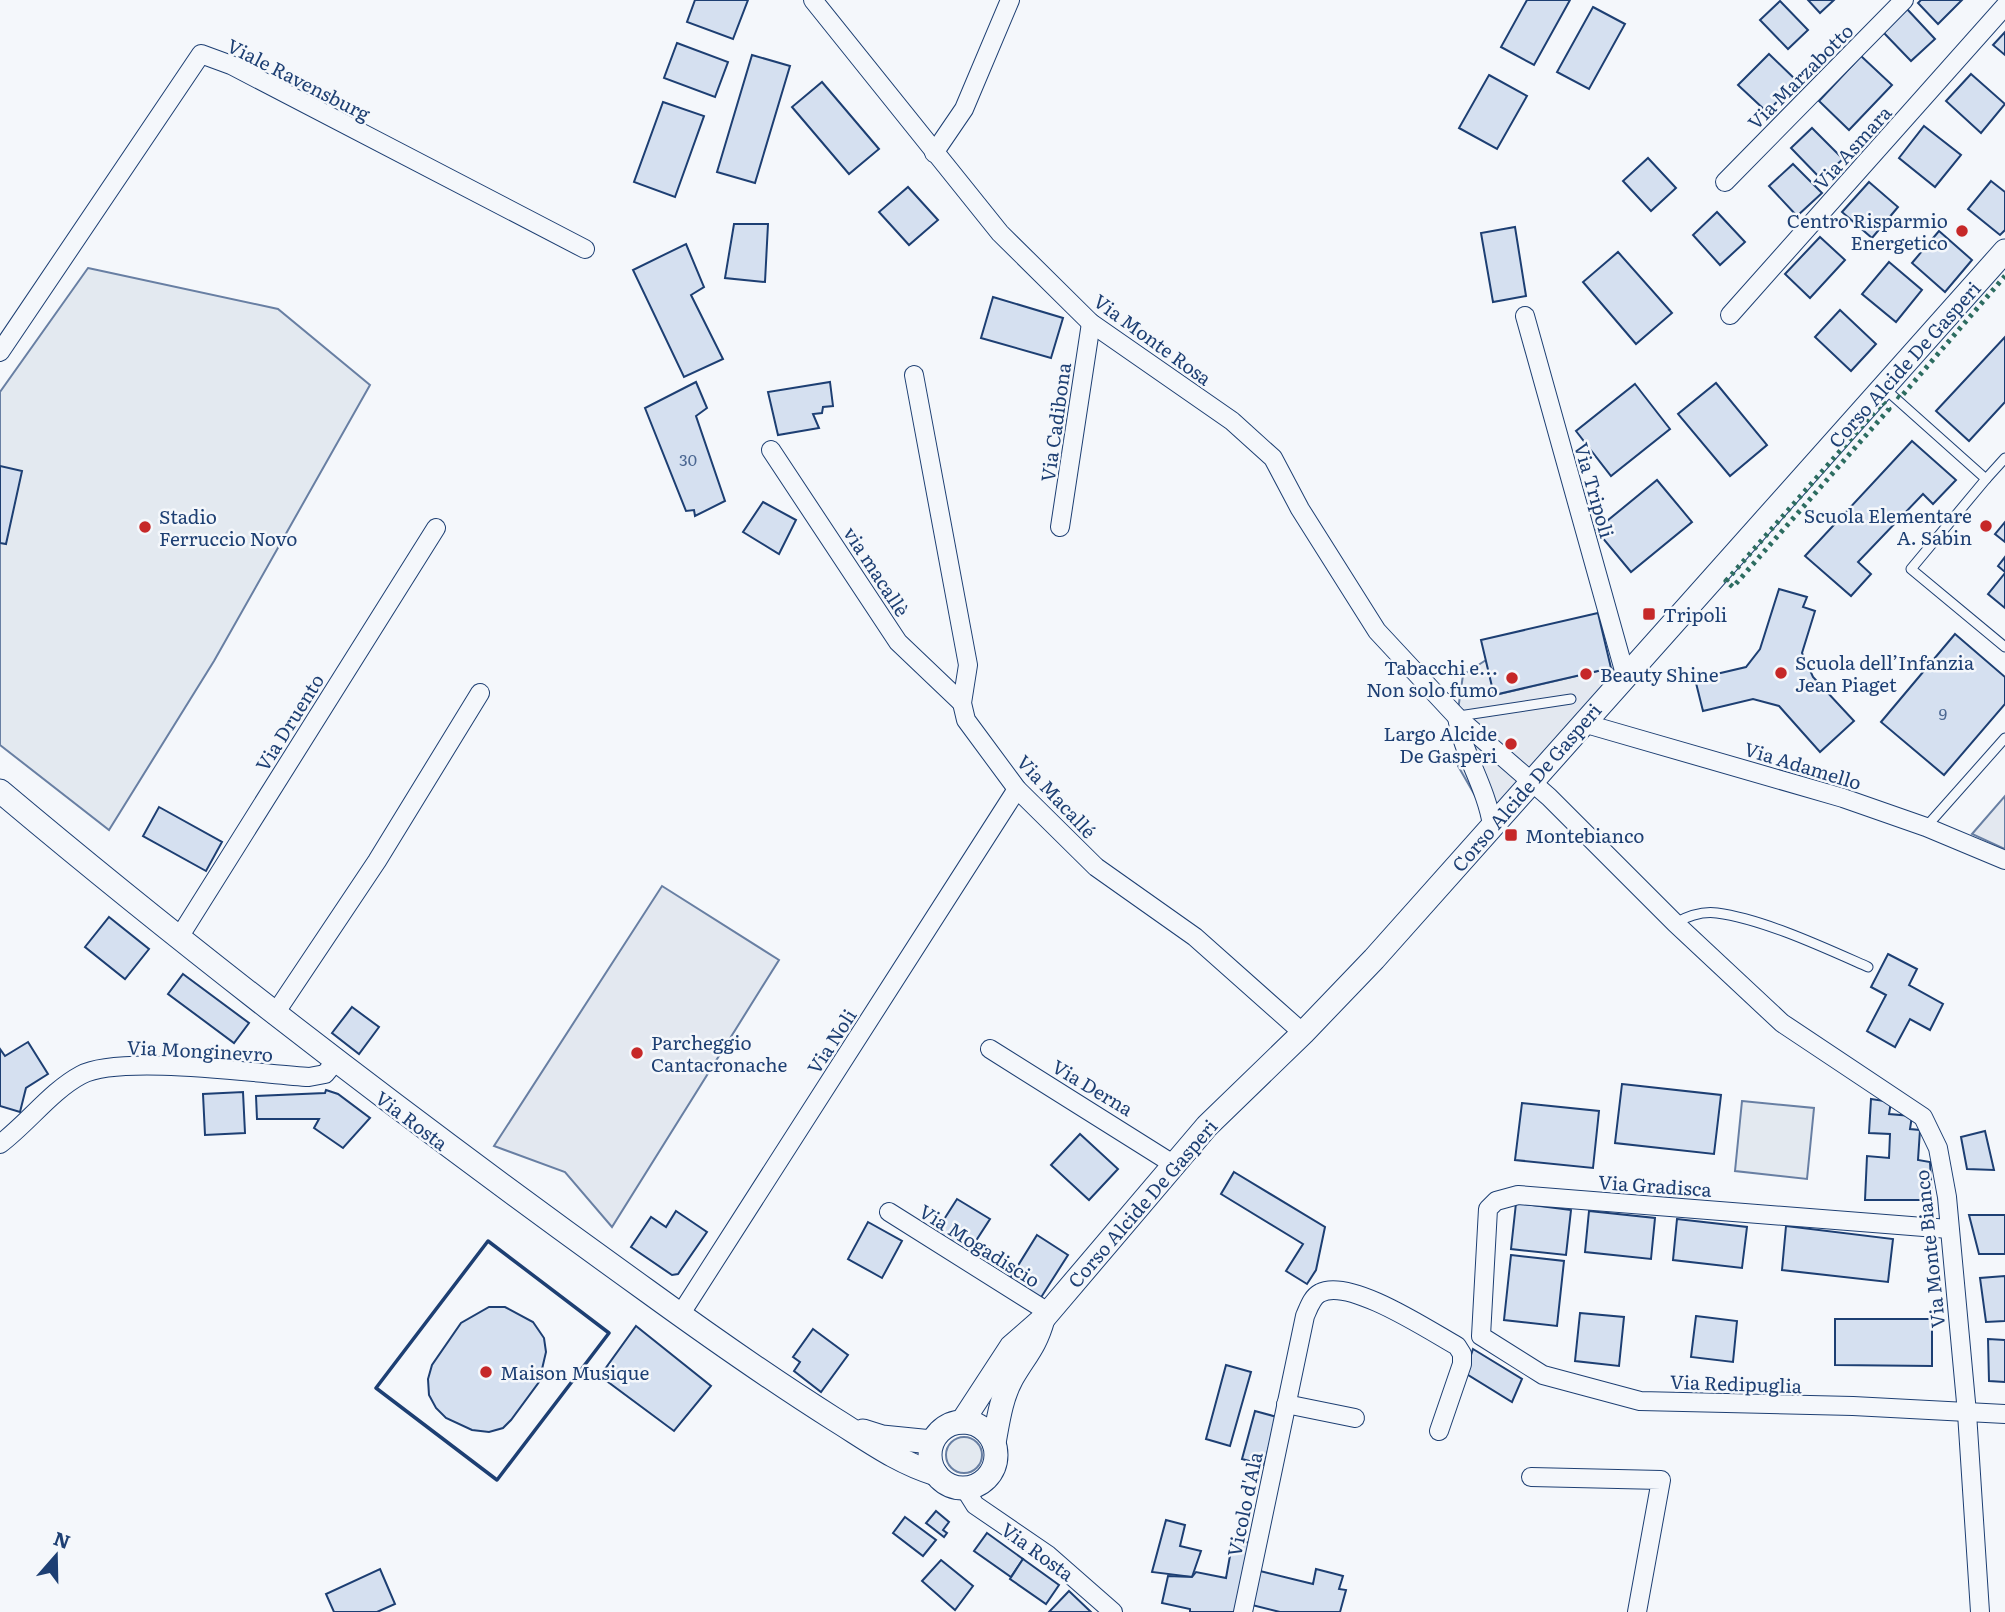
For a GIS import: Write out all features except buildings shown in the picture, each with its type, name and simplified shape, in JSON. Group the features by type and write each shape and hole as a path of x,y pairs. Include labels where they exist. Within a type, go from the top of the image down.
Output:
{"street":[{"name":"Via Monte Rosa","path":"813,0 1000,233 1091,323 1233,421 1273,458 1300,509 1377,631 1457,717"},
{"path":"934,153 964,109 1010,0"},
{"name":"Via Marzabotto","path":"1725,182 1904,0"},
{"name":"Via Asmara","path":"1730,315 2005,6"},
{"name":"Viale Ravensburg","path":"0,352 201,54 231,65 585,249"},
{"name":"Corso Alcide De Gasperi","path":"962,1422 1012,1347 1046,1315 1173,1164 1207,1126 1303,1033 1374,959 1625,674 2005,251"},
{"name":"Via Tripoli","path":"1525,316 1625,674"},
{"name":"Via Cadibona","path":"1060,527 1091,323"},
{"path":"915,374 968,665 962,703"},
{"name":"via macallè","path":"771,450 898,642 962,703"},
{"name":"Via Druento","path":"178,939 436,528"},
{"path":"274,1015 377,861 480,693"},
{"name":"Via Macallé","path":"962,703 966,720 1017,789 1096,867 1195,937 1303,1033"},
{"path":"1457,717 1531,781"},
{"path":"1457,717 1461,743 1485,790 1492,825"},
{"name":"Via Adamello","path":"1583,723 1819,791 1926,827 2005,860"},
{"name":"Via Monte Bianco","path":"1531,781 1675,923 1782,1023 1923,1117 1938,1148 1950,1229 1967,1413 1980,1612"},
{"name":"Via Noli","path":"680,1315 1017,789"},
{"name":"Via Rosta","path":"0,791 274,1015 680,1315 772,1380 877,1448 911,1466 936,1474"},
{"name":"Via Derna","path":"990,1049 1173,1164"},
{"name":"Via Monginevro","path":"0,1144 65,1086 82,1074 101,1068 139,1065 309,1077 325,1074 335,1062"},
{"name":"Via Gradisca","path":"1481,1336 1488,1209 1496,1202 1518,1195 1950,1229"},
{"name":"Via Mogadiscio","path":"890,1212 1046,1315"},
{"name":"Vicolo d'Ala","path":"1243,1612 1305,1315 1313,1298 1323,1291 1349,1292 1385,1305 1457,1346 1462,1354 1439,1430"},
{"name":"Corso Alcide De Gasperi","path":"994,1443 1004,1396 1013,1377 1033,1349 1046,1315"},
{"name":"Via Redipuglia","path":"1481,1336 1544,1375 1640,1401 1853,1406 2005,1414"},
{"path":"1286,1405 1355,1418"},
{"path":"962,1422 981,1427 994,1443 997,1453 992,1473 985,1481 965,1489 943,1483 931,1464 932,1442 944,1428 962,1422"},
{"name":"Via Rosta","path":"843,1424 882,1437 932,1442"},
{"path":"1531,1477 1661,1480 1637,1612"},
{"name":"Via Rosta","path":"965,1489 975,1505 1048,1555 1113,1612"}],"lane":[{"path":"1883,387 1986,479"},
{"path":"2005,458 1911,569 2005,647"},
{"path":"1457,717 1571,699"},
{"path":"1926,827 2005,738"},
{"path":"1675,923 1689,915 1716,913 1793,935 1868,967"}],"shaded area":[{"name":"Stadio Ferruccio Novo","path":"88,268 278,309 370,385 214,661 109,830 0,745 0,392"},
{"name":"Largo Alcide De Gasperi","path":"1486,660 1495,695 1611,668 1625,674 1492,825 1458,766 1457,717 1463,675"},
{"path":"2005,796 2005,849 1972,834"},
{"name":"Parcheggio Cantacronache","path":"662,886 779,960 612,1227 565,1172 494,1146"},
{"path":"1742,1101 1814,1108 1807,1179 1735,1171"},
{"path":"964,1437 977,1442 982,1455 977,1468 964,1473 951,1468 946,1455 951,1442"}],"hedge":[{"path":"1897,396 1900,398 2005,276"},
{"path":"1883,402 1889,409 1733,587 1726,581 1883,402"}],"wall":[{"path":"488,1241 609,1333 497,1480 376,1388 488,1241"}],"place":[{"name":"Centro Risparmio Energetico","path":"1962,231"},
{"name":"Scuola Elementare A. Sabin","path":"1986,526"},
{"name":"Stadio Ferruccio Novo","path":"145,527"},
{"name":"Tripoli","path":"1649,614"},
{"name":"Scuola dell’Infanzia Jean Piaget","path":"1781,673"},
{"name":"Beauty Shine","path":"1586,674"},
{"name":"Tabacchi e... Non solo fumo","path":"1512,678"},
{"name":"Largo Alcide De Gasperi","path":"1511,744"},
{"name":"Montebianco","path":"1511,835"},
{"name":"Parcheggio Cantacronache","path":"637,1053"},
{"name":"Maison Musique","path":"486,1372"}]}
